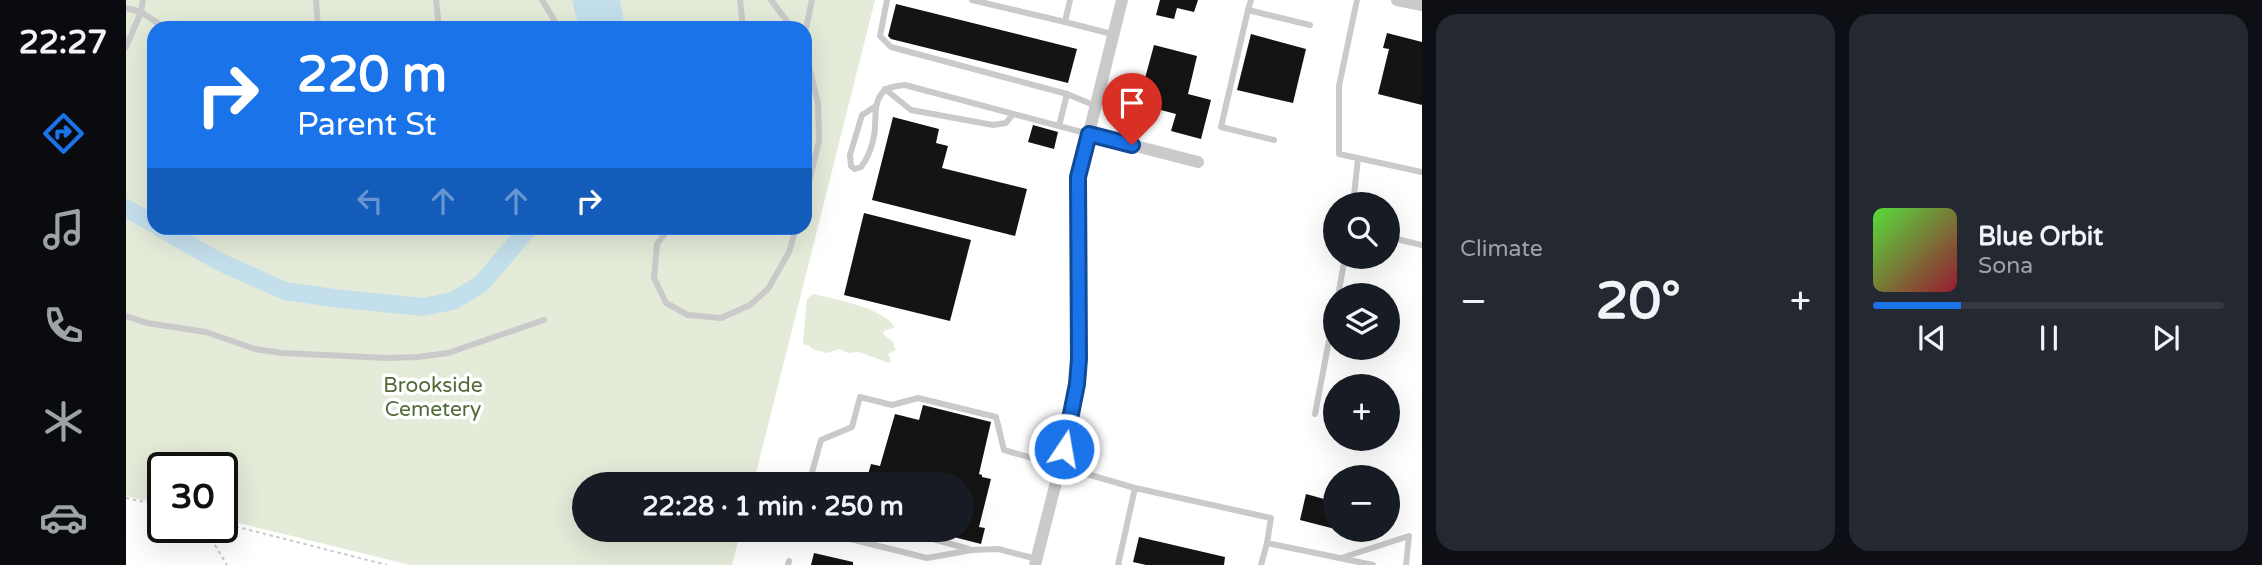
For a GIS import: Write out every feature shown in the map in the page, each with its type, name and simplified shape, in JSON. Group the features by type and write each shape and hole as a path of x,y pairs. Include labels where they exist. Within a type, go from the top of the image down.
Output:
{"street":[{"path":"1036,563 1077,384 1078,177 1122,0"},
{"path":"1397,0 1422,5"},
{"path":"1089,134 1198,162"}],"lane":[{"path":"126,47 141,12 143,0"},
{"path":"316,0 318,21"},
{"path":"436,0 438,21"},
{"path":"542,0 555,21"},
{"path":"740,0 742,21"},
{"path":"771,0 787,21"},
{"path":"808,21 812,0"},
{"path":"887,0 880,36 891,47 1067,94 1096,106"},
{"path":"972,0 1113,34"},
{"path":"1065,22 1070,0"},
{"path":"1251,0 1221,127 1274,140"},
{"path":"1357,0 1339,86 1339,154 1422,172"},
{"path":"126,8 141,12 154,21"},
{"path":"1248,10 1310,25"},
{"path":"812,79 818,103 819,141 812,167"},
{"path":"876,106 862,115 849,155 850,166 855,169 860,167 871,148 875,134 876,106 881,94 886,89 905,85 1089,134"},
{"path":"886,89 911,110 993,125 1006,123 1013,114"},
{"path":"1059,126 1067,94"},
{"path":"1354,192 1358,158"},
{"path":"664,235 657,244 654,278 666,303 688,315 721,318 750,305 768,289 789,252 794,235"},
{"path":"1400,240 1422,245"},
{"path":"126,316 147,323 206,332 255,349 282,353 388,358 448,352 544,320"},
{"path":"1315,414 1325,360"},
{"path":"812,472 821,440 852,427 860,397 892,405 918,398 996,416 1004,450 1135,488 1271,519 1268,543 1261,565"},
{"path":"1119,565 1135,488"},
{"path":"1339,558 1409,536 1406,565"},
{"path":"862,542 927,558 972,550 998,549 1036,563"},
{"path":"943,542 972,550"},
{"path":"1268,543 1373,565"}],"path":[{"path":"126,498 147,503"},
{"path":"238,527 387,565"},
{"path":"214,543 227,565"}],"green space":[{"name":"Brookside Cemetery","path":"126,0 875,0 756,472 572,472 572,542 738,542 732,565 410,565 238,523 238,452 147,452 147,501 126,496"},
{"path":"813,294 858,305 888,320 895,327 883,334 892,341 896,350 888,354 891,361 889,363 859,352 848,353 839,349 827,353 803,344 807,299"}],"water":[{"path":"572,0 620,0 624,21 577,21"}],"building":[{"path":"1160,0 1198,0 1194,12 1177,8 1174,19 1156,15"},
{"path":"896,4 1077,49 1068,83 891,39 888,36"},
{"path":"1387,33 1422,42 1422,105 1378,94 1389,49 1383,48"},
{"path":"1251,34 1306,49 1293,103 1237,90"},
{"path":"1154,45 1197,56 1188,94 1211,100 1201,139 1171,131 1176,114 1138,104"},
{"path":"893,117 939,129 936,143 948,146 942,168 1027,189 1015,236 872,200"},
{"path":"1033,125 1058,132 1054,149 1028,142"},
{"path":"864,213 971,240 950,321 844,295"},
{"path":"923,405 991,422 979,474 991,479 979,527 985,528 981,544 973,542 974,472 869,472 871,464 880,466 895,414 919,420"},
{"path":"1306,494 1323,499 1323,526 1300,520"},
{"path":"1139,537 1225,557 1224,565 1146,565 1133,562"},
{"path":"814,553 853,562 853,565 811,565"}],"waterway":[{"path":"126,208 147,220"},
{"path":"172,235 218,261 285,291 422,307 453,301 481,284 523,235"}],"route":[{"path":"1064,449 1077,384 1079,359 1078,177 1089,134 1132,145"}]}
